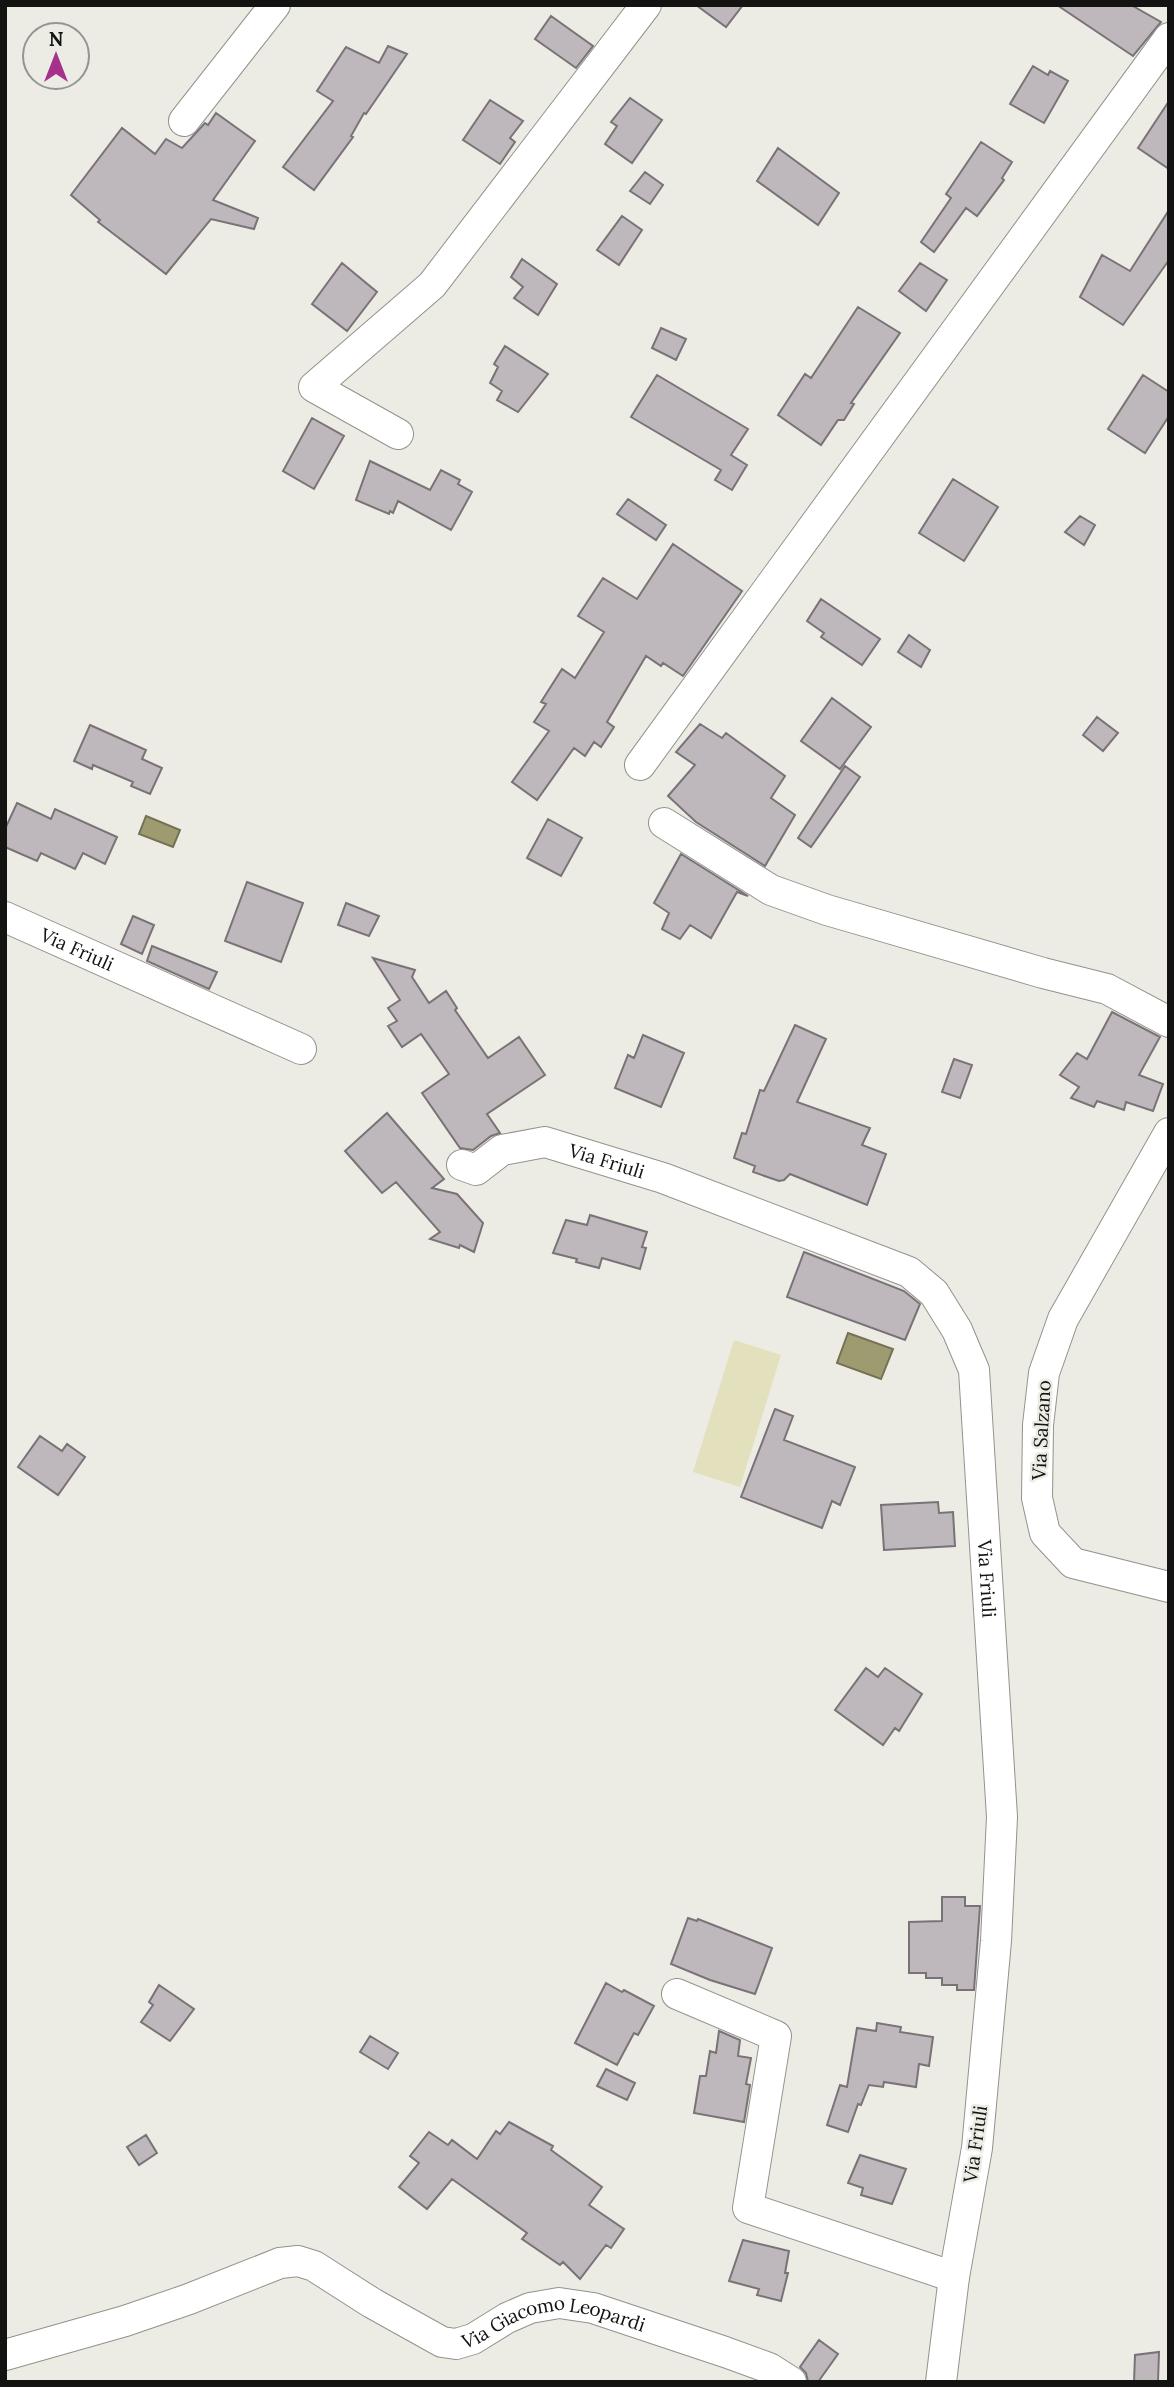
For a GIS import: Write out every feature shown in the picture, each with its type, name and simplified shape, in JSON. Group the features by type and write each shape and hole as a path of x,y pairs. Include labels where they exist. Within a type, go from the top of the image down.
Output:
{"street":[{"path":"184,121 275,5"},
{"path":"398,434 314,387 432,285 646,5"},
{"path":"640,765 1169,38"},
{"path":"664,823 771,890 827,910 1107,989 1169,1022"},
{"name":"Via Friuli","path":"5,917 301,1049"},
{"name":"Via Salzano","path":"1169,1133 1063,1319 1044,1373 1038,1426 1037,1498 1045,1533 1073,1563 1169,1587"},
{"name":"Via Friuli","path":"462,1166 476,1170 502,1150 545,1142 663,1178 909,1272 934,1293 957,1330 974,1370 1002,1817 996,1941 977,2148 954,2277 941,2382"},
{"path":"677,1994 776,2036 748,2208 954,2277"},
{"name":"Via Giacomo Leopardi","path":"5,2355 189,2299 280,2263 298,2261 314,2266 372,2303 442,2342 456,2344 473,2339 507,2318 530,2308 559,2303 593,2308 725,2352 769,2368 791,2382"}],"shaded area":[{"path":"146,816 180,830 173,847 139,834"},
{"path":"848,1333 893,1349 881,1379 837,1363"},
{"path":"734,1340 781,1355 740,1487 693,1472"}],"building":[{"path":"696,5 743,5 726,27"},
{"path":"1057,5 1131,5 1161,22 1133,56"},
{"path":"551,16 593,46 576,68 535,39"},
{"path":"388,46 407,54 366,114 364,113 351,136 353,137 314,190 283,167 333,101 317,91 346,47 379,63"},
{"path":"1033,66 1048,75 1050,71 1068,81 1044,123 1010,104"},
{"path":"630,98 662,120 632,163 605,144 617,126 611,122"},
{"path":"490,100 523,121 510,138 515,142 500,164 463,140"},
{"path":"1169,101 1169,169 1138,148"},
{"path":"216,113 255,141 213,200 258,218 254,229 211,219 166,274 98,222 100,220 71,195 122,128 155,154 166,139 182,148 205,123 208,125"},
{"path":"981,142 1012,162 1002,178 1004,180 977,216 966,208 934,252 921,242 951,198 946,194"},
{"path":"778,148 839,193 818,225 757,181"},
{"path":"645,172 663,185 650,204 630,191"},
{"path":"1169,210 1169,260 1123,325 1080,297 1102,255 1130,271"},
{"path":"622,216 642,230 619,265 597,250"},
{"path":"522,259 557,284 538,315 514,298 523,287 511,277"},
{"path":"342,263 377,292 347,331 312,304"},
{"path":"920,263 947,280 926,311 899,291"},
{"path":"858,307 900,333 851,403 854,404 844,420 838,420 821,445 778,415 805,374 811,378"},
{"path":"661,328 686,339 676,360 652,348"},
{"path":"505,346 548,374 518,412 497,400 502,391 490,383 498,367 494,364"},
{"path":"657,375 748,429 731,455 747,465 732,490 715,480 721,470 631,417"},
{"path":"1143,375 1169,392 1169,416 1145,453 1108,429"},
{"path":"312,418 344,436 314,489 283,471"},
{"path":"370,461 430,490 441,470 460,480 458,484 472,492 451,530 398,501 393,513 390,511 389,514 356,500"},
{"path":"953,479 998,507 964,561 919,533"},
{"path":"628,499 666,525 656,540 617,514"},
{"path":"1080,516 1095,525 1084,545 1065,532"},
{"path":"673,544 742,591 683,676 646,656 607,722 614,727 601,747 594,742 585,756 574,748 537,800 512,782 549,731 534,722 546,704 541,702 562,669 575,678 604,632 578,616 603,578 637,599"},
{"path":"821,599 880,639 862,665 821,637 824,633 807,621"},
{"path":"909,635 930,650 921,667 898,652"},
{"path":"832,698 871,727 840,769 801,741"},
{"path":"1097,717 1118,733 1103,751 1083,735"},
{"path":"700,724 722,738 726,733 785,776 771,798 795,815 765,866 696,822 668,796 695,765 676,752"},
{"path":"90,725 146,750 142,759 162,768 150,794 131,786 133,782 93,765 92,769 74,761"},
{"path":"845,766 860,777 811,847 798,838"},
{"path":"17,803 51,819 55,809 117,837 105,864 83,853 75,869 41,853 37,861 5,847 5,829"},
{"path":"548,819 582,838 561,876 527,858"},
{"path":"681,854 748,896 737,892 711,938 690,925 680,939 662,929 669,913 654,903"},
{"path":"247,882 303,903 281,962 225,941"},
{"path":"346,903 379,916 369,936 338,925"},
{"path":"133,916 154,925 142,954 121,944"},
{"path":"152,946 217,972 209,989 147,961"},
{"path":"373,958 415,970 412,977 429,1003 446,991 457,1008 455,1010 488,1058 519,1037 545,1075 487,1114 500,1133 491,1136 473,1150 460,1148 422,1093 449,1074 421,1034 402,1047 388,1026 397,1021 388,1008 400,1000"},
{"path":"1112,1012 1160,1037 1139,1075 1163,1084 1153,1111 1126,1102 1124,1110 1097,1101 1094,1107 1071,1098 1079,1087 1060,1075 1077,1053 1087,1059"},
{"path":"795,1025 826,1039 797,1102 870,1128 862,1145 886,1154 867,1205 790,1174 779,1181 753,1172 755,1166 734,1158 742,1133 746,1134 760,1090 764,1091"},
{"path":"643,1035 684,1053 661,1107 615,1088 628,1055 634,1058"},
{"path":"954,1059 972,1065 960,1098 942,1092"},
{"path":"387,1113 444,1179 432,1188 457,1194 483,1223 474,1252 460,1245 459,1248 430,1239 440,1232 396,1182 382,1193 345,1151"},
{"path":"590,1215 647,1232 642,1247 646,1248 640,1269 602,1258 599,1268 553,1253 566,1220 587,1225"},
{"path":"804,1252 904,1291 920,1304 905,1340 787,1297"},
{"path":"775,1409 793,1416 784,1440 855,1467 840,1505 832,1501 822,1528 741,1497"},
{"path":"40,1436 62,1451 67,1444 85,1457 58,1495 18,1467"},
{"path":"938,1502 939,1513 953,1512 955,1546 884,1550 881,1505"},
{"path":"866,1668 878,1677 885,1668 922,1694 899,1731 895,1728 883,1745 835,1710"},
{"path":"942,1897 965,1897 965,1906 980,1906 974,1990 957,1990 957,1985 942,1985 942,1978 926,1978 926,1973 909,1973 909,1922 942,1921"},
{"path":"688,1918 698,1919 772,1948 755,1994 671,1964"},
{"path":"606,1983 654,2006 638,2035 634,2033 617,2065 575,2043"},
{"path":"159,1985 194,2009 170,2041 141,2022 153,2005 149,2002"},
{"path":"877,2023 901,2027 900,2032 933,2037 929,2066 919,2064 916,2087 884,2082 883,2087 869,2085 861,2105 858,2104 848,2132 827,2125 840,2085 847,2087 857,2028 876,2031"},
{"path":"719,2031 740,2040 738,2056 751,2058 746,2084 750,2085 744,2122 694,2113 700,2076 706,2076 710,2051 716,2053"},
{"path":"370,2036 398,2053 388,2069 360,2052"},
{"path":"606,2069 635,2083 627,2100 597,2086"},
{"path":"509,2122 553,2146 551,2150 602,2187 589,2205 624,2229 611,2248 606,2245 580,2279 563,2262 560,2265 522,2239 527,2233 452,2179 427,2209 399,2187 419,2163 410,2156 429,2132 448,2145 452,2140 477,2159 496,2131 500,2134"},
{"path":"146,2135 157,2153 139,2165 127,2147"},
{"path":"860,2155 906,2169 892,2204 861,2195 863,2188 848,2183"},
{"path":"743,2240 789,2251 785,2273 788,2273 781,2301 757,2295 759,2289 729,2281"},
{"path":"819,2340 838,2354 818,2382 808,2382 806,2373 800,2367"},
{"path":"1159,2352 1158,2382 1134,2382 1135,2355"}]}
